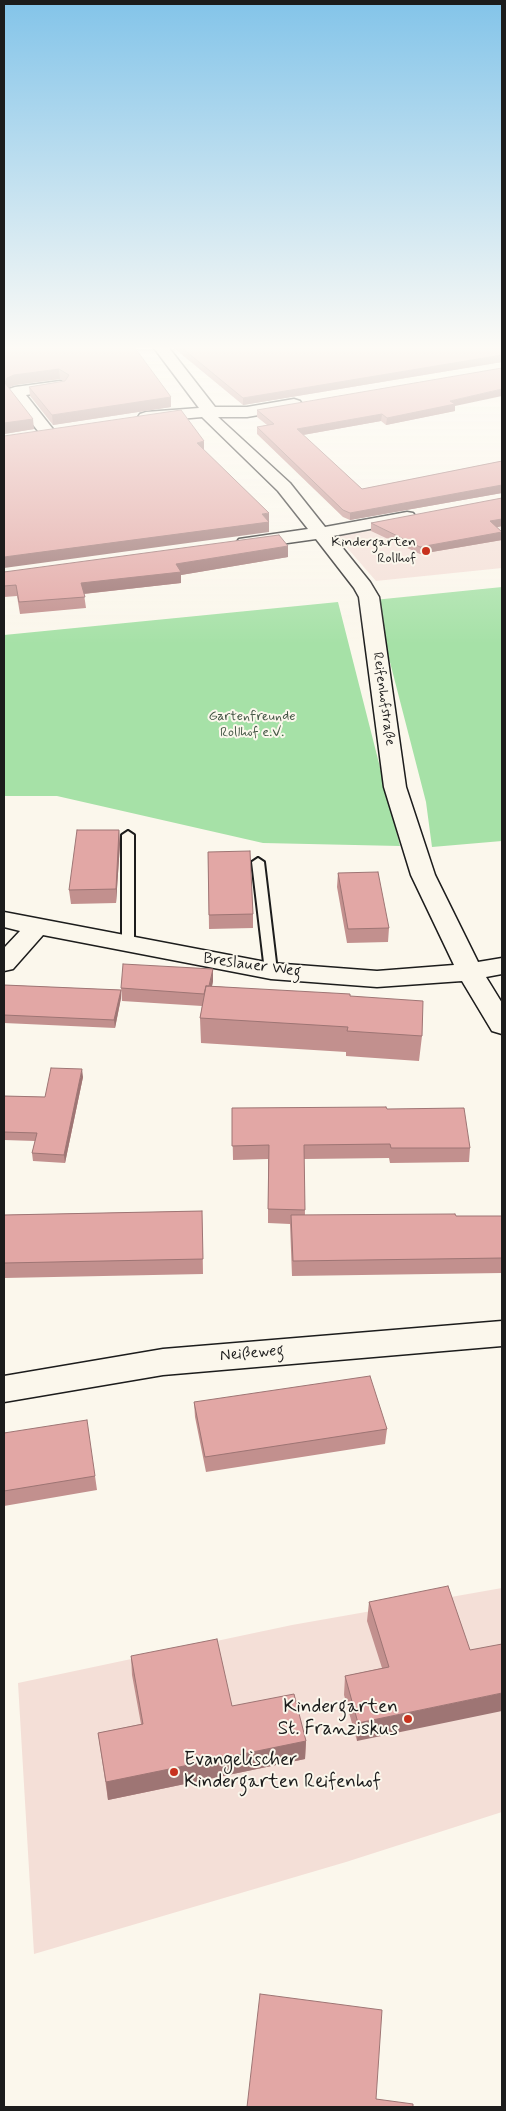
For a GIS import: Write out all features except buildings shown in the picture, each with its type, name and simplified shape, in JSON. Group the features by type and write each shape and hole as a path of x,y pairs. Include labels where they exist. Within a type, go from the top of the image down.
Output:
{"street":[{"name":"Reifenhofstraße","path":"241,447 284,487 363,586 369,598 395,786 423,875 470,972 502,1025"},
{"path":"231,545 320,534 426,514"},
{"name":"Breslauer Weg","path":"4,920 271,972 377,979 470,972 502,966"},
{"path":"4,963 37,927"},
{"name":"Neißeweg","path":"4,1389 163,1362 502,1333"}],"lane":[{"path":"128,835 128,944"},
{"path":"258,862 271,972"}],"shaded area":[{"name":"Kindergarten Rollhof","path":"486,508 502,521 502,568 376,581 335,534"},
{"name":"Evangelischer Kindergarten Reifenhof","path":"502,1588 502,1812 346,1862 34,1954 18,1683 292,1625"}],"green space":[{"path":"502,587 502,841 432,847 426,802 374,600"},
{"name":"Gartenfreunde Rollhof e.V.","path":"338,602 400,846 263,843 57,796 4,796 4,635"}],"place":[{"name":"Kindergarten Rollhof","path":"426,551"},
{"name":"Kindergarten St. Franziskus","path":"408,1719"},
{"name":"Evangelischer Kindergarten Reifenhof","path":"174,1772"}]}
